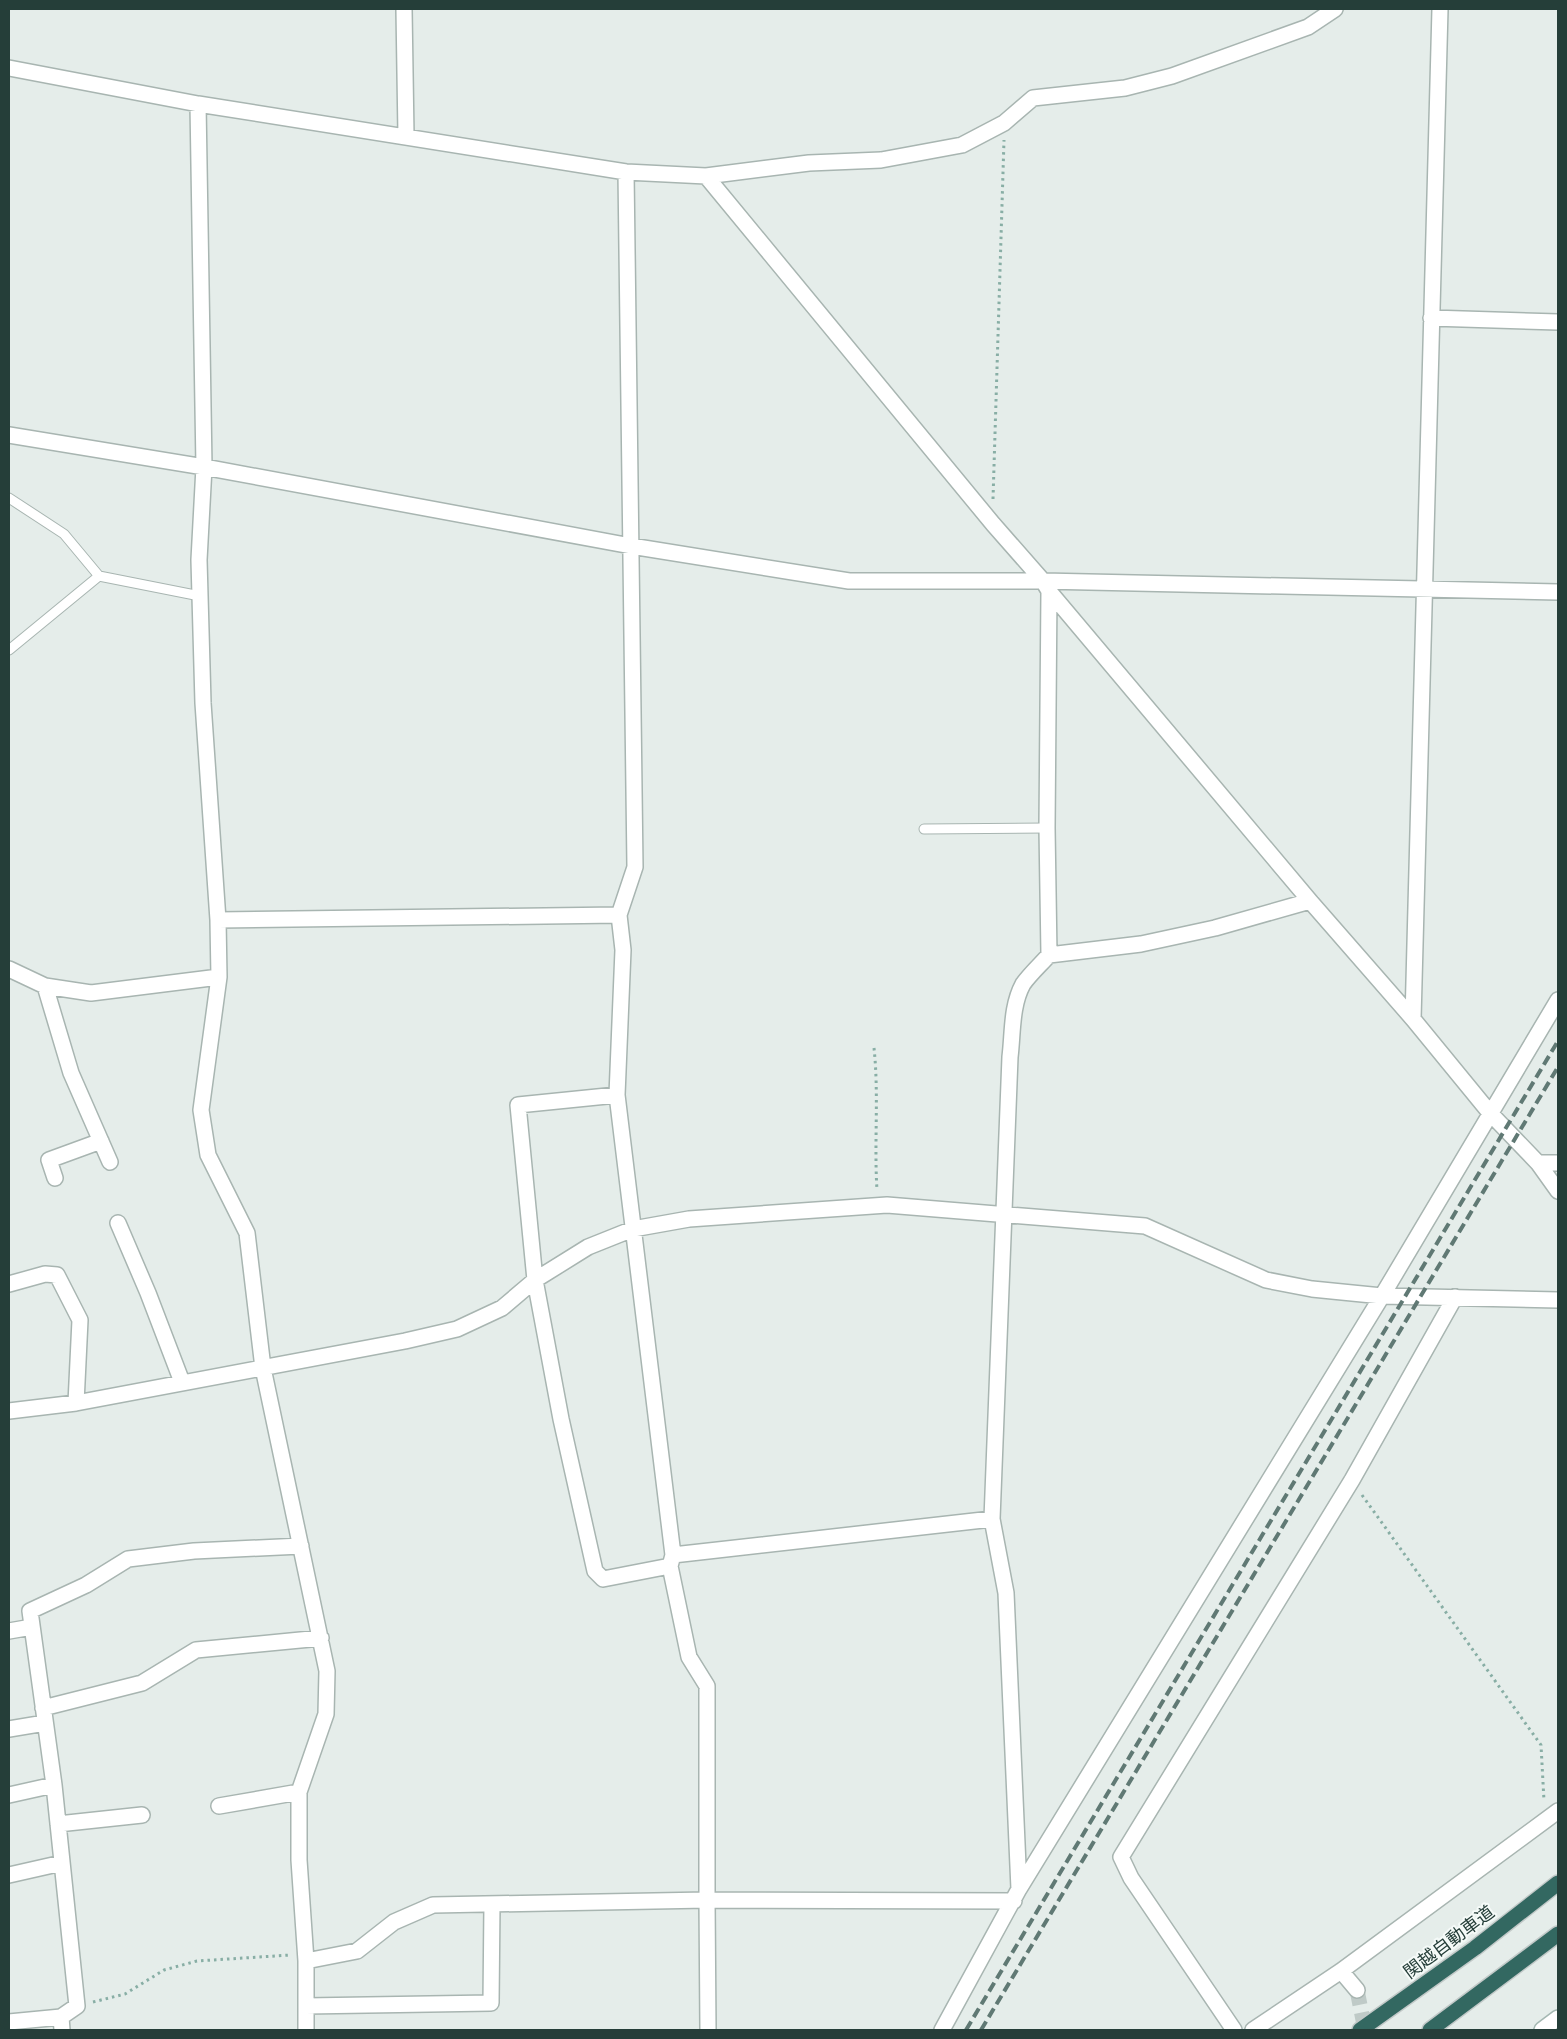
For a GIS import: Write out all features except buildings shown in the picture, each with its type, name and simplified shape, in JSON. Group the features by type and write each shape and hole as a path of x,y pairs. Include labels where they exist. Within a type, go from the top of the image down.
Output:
{"highway":[{"name":"関越自動車道","path":"1360,2030 1475,1948 1558,1883"},
{"path":"1430,2030 1558,1934"}],"street":[{"path":"404,9 406,136"},
{"path":"9,68 198,104 626,172 706,176 809,164 890,158 962,145 1004,123 1033,98 1125,88 1172,76 1308,28 1335,9"},
{"path":"1413,1018 1440,9"},
{"path":"198,104 204,467 199,560 203,703 218,920 219,977 202,1110 208,1156 248,1233 263,1368 327,1671 326,1714 300,1792 300,1860 305,1958 306,2030"},
{"path":"626,172 635,867 619,916 624,950 617,1095 672,1560 689,1656 707,1686 706,1900 708,2030"},
{"path":"706,176 993,524 1310,901 1413,1018 1490,1113 1538,1163 1558,1191"},
{"path":"1431,318 1558,322"},
{"path":"9,435 204,467 631,546 849,581 1046,586 1558,592"},
{"path":"1046,586 1049,955"},
{"path":"1017,1895 1006,1593 992,1519 1010,1057 1015,1007 1024,983 1049,955 1141,944 1215,928 1310,901"},
{"path":"218,920 619,916"},
{"path":"9,968 45,986 91,993 219,977"},
{"path":"45,986 71,1073 110,1162"},
{"path":"942,2030 1017,1895 1382,1296 1558,1000"},
{"path":"617,1095 518,1105 535,1280 561,1419 595,1571 604,1579 672,1560 992,1519"},
{"path":"56,1178 49,1160 101,1141"},
{"path":"1538,1163 1558,1163"},
{"path":"9,1411 76,1403 405,1341 457,1329 502,1308 535,1280 588,1247 633,1229 689,1219 878,1206 1145,1226 1266,1280 1312,1289 1382,1296 1558,1300"},
{"path":"118,1223 148,1293 182,1382"},
{"path":"9,1284 45,1274 57,1275 80,1320 76,1403"},
{"path":"1234,2030 1131,1878 1121,1857 1352,1480 1455,1298"},
{"path":"9,2022 61,2024 77,2006 54,1785 30,1611 86,1585 128,1559 194,1551 301,1546"},
{"path":"9,1632 32,1627"},
{"path":"43,1708 142,1683 196,1650 321,1638"},
{"path":"9,1730 45,1723"},
{"path":"9,1795 54,1785"},
{"path":"218,1806 300,1792"},
{"path":"1253,2030 1340,1971 1558,1811"},
{"path":"58,1824 142,1815"},
{"path":"9,1874 62,1863"},
{"path":"305,1958 357,1952 394,1922 433,1905 1017,1895"},
{"path":"306,2006 491,2003 492,1904"},
{"path":"1340,1971 1357,1990"},
{"path":"1542,2030 1558,2018"}],"lane":[{"path":"9,498 64,534 99,576 200,596"},
{"path":"9,650 99,576"},
{"path":"924,829 1047,828"}],"path":[{"path":"993,524 1004,123"},
{"path":"874,1048 877,1075 875,1154 878,1206"},
{"path":"1352,1480 1541,1745 1545,1822"},
{"path":"77,2006 125,1994 164,1970 197,1961 305,1958"}],"tunnel":[{"path":"1357,1990 1365,2030"}],"railway":[{"path":"966,2030 1558,1041"},
{"path":"981,2030 1558,1067"}]}
